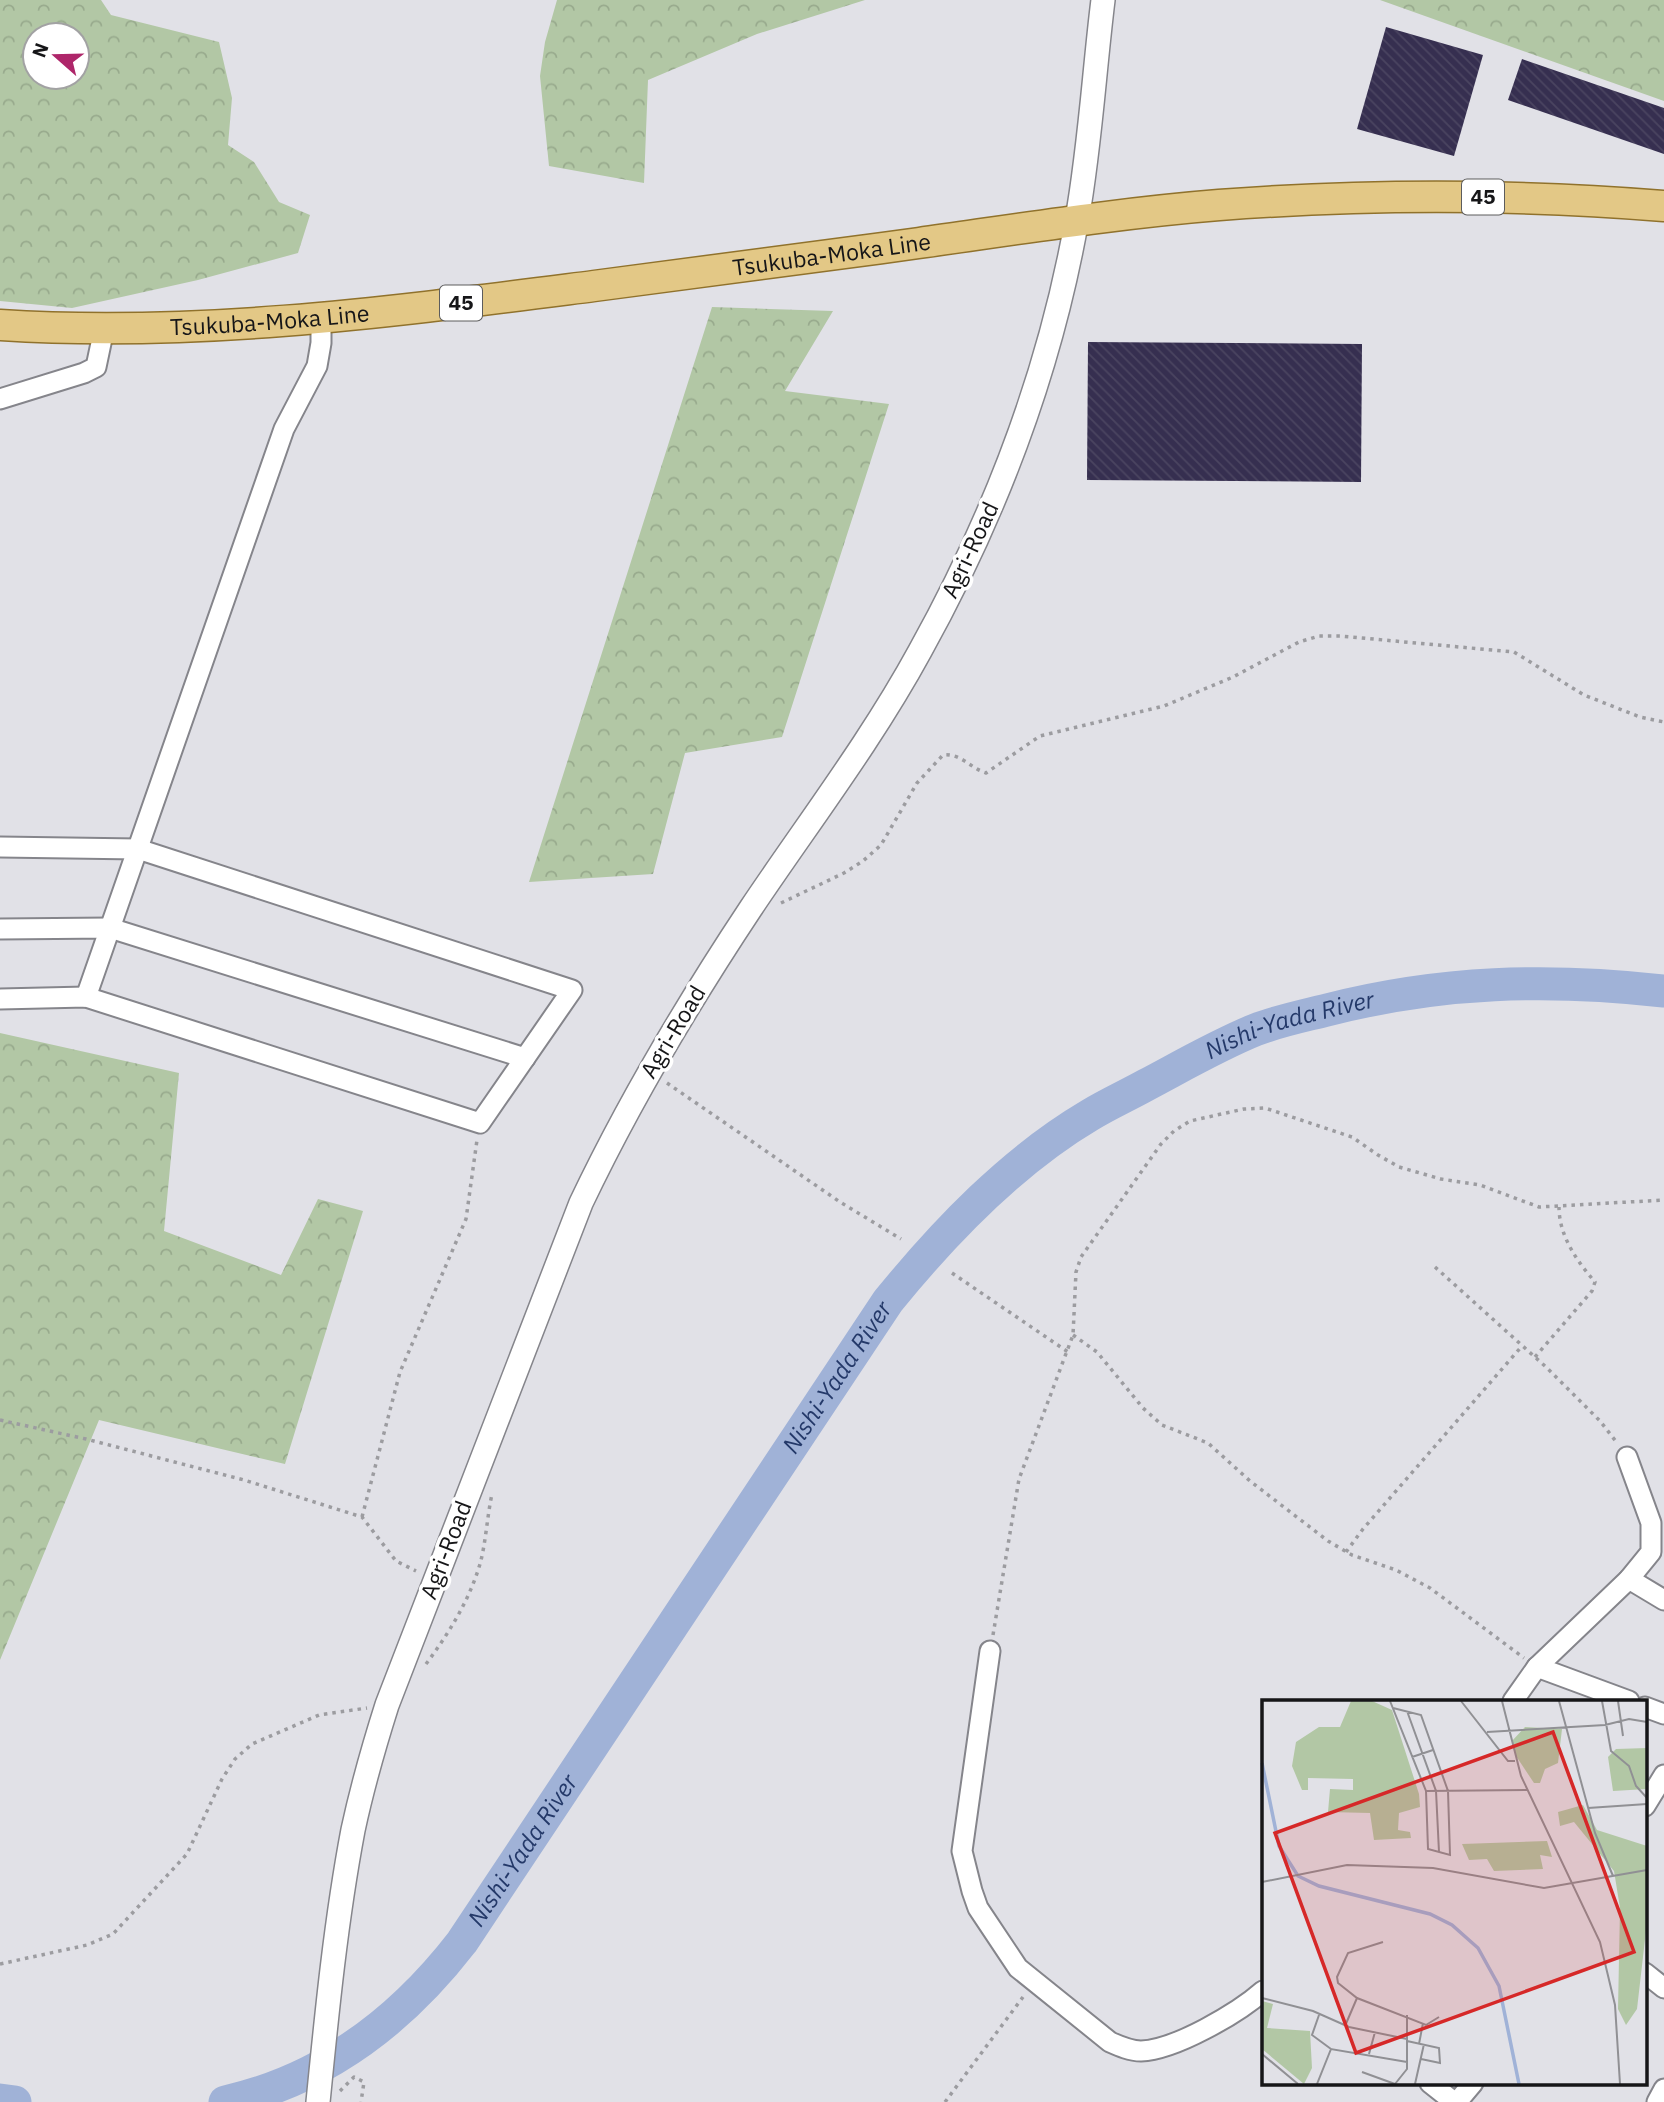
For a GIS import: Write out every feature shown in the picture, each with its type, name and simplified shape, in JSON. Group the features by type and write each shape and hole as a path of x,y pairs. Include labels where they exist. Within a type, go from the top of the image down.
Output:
{"main road":[{"name":"Tsukuba-Moka Line","path":"0,324 104,329 217,326 321,318 463,303 1076,221 1215,206 1342,199 1519,197 1664,206"}],"street":[{"name":"Agri-Road","path":"325,2096 324,2036 341,1902 367,1772 387,1705 581,1203 614,1134 649,1071 751,908 920,653 969,556 1009,462 1041,374 1059,305 1086,157 1103,0"},
{"path":"86,997 284,429 317,366 321,318"},
{"path":"0,399 96,367 104,329"},
{"path":"0,847 138,849 572,990 480,1124 86,997 0,999"},
{"path":"0,929 110,928 525,1058"},
{"path":"1514,1700 1536,1667 1629,1579 1651,1552 1651,1523 1627,1457"},
{"path":"1629,1579 1664,1600"},
{"path":"990,1651 962,1851 978,1908 1018,1968 1110,2042 1119,2047 1141,2051 1196,2034 1246,2006 1262,1992"},
{"path":"1536,1667 1626,1700"},
{"path":"1646,1707 1664,1714"},
{"path":"1646,1804 1664,1775"},
{"path":"1646,1974 1664,1988"},
{"path":"1431,2084 1456,2102 1472,2084"},
{"path":"1657,2102 1664,2089"}],"path":[{"path":"751,908 776,905 863,861 881,845 917,783 943,755 953,754 976,770 986,773 1040,736 1164,706 1233,677 1299,642 1320,636 1514,652 1584,695 1640,717 1664,722"},
{"path":"649,1071 840,1202 901,1239"},
{"path":"990,1651 1019,1479 1073,1335 1076,1272 1081,1257 1161,1144 1174,1131 1190,1121 1244,1109 1265,1108 1352,1138 1399,1167 1441,1180 1480,1185 1539,1207 1664,1200"},
{"path":"362,1517 400,1372 466,1219 480,1124"},
{"path":"1535,1357 1592,1291 1595,1282 1569,1247 1559,1216 1559,1207"},
{"path":"1435,1267 1535,1357 1600,1421 1627,1457"},
{"path":"952,1273 1068,1352"},
{"path":"1073,1335 1097,1352 1143,1408 1162,1425 1208,1443 1250,1481 1346,1552 1396,1570 1430,1588 1536,1667"},
{"path":"1346,1552 1522,1346"},
{"path":"0,1420 244,1480 362,1517 396,1561 434,1580"},
{"path":"425,1665 446,1637 467,1599 481,1562 493,1489"},
{"path":"0,1964 87,1945 113,1934 187,1854 222,1779 235,1759 252,1744 319,1715 387,1705"},
{"path":"945,2102 1036,1982"},
{"path":"325,2096 354,2077 364,2082 361,2102"}],"green space":[{"path":"0,0 101,0 111,15 219,42 232,98 228,145 254,162 279,202 310,215 298,253 198,280 72,308 0,301"},
{"path":"557,0 865,0 757,34 648,80 644,183 549,166 540,76 545,42"},
{"path":"1380,0 1664,0 1664,101"},
{"path":"712,307 833,311 785,391 889,404 782,737 685,753 653,874 529,882"},
{"path":"0,1033 179,1073 164,1231 281,1275 318,1199 363,1211 285,1464 99,1420 0,1660"}],"building":[{"path":"1386,27 1483,55 1454,156 1357,129"},
{"path":"1522,59 1664,108 1664,154 1508,100"},
{"path":"1088,342 1362,344 1361,482 1087,480"}],"waterway":[{"name":"Nishi-Yada River","path":"225,2102 261,2092 327,2063 386,2022 438,1971 462,1942 888,1301 981,1199 1061,1133 1227,1042 1273,1024 1369,1000 1494,985 1578,984 1664,991"},
{"name":"Nishi-Yada River","path":"0,2100 15,2102"}]}
